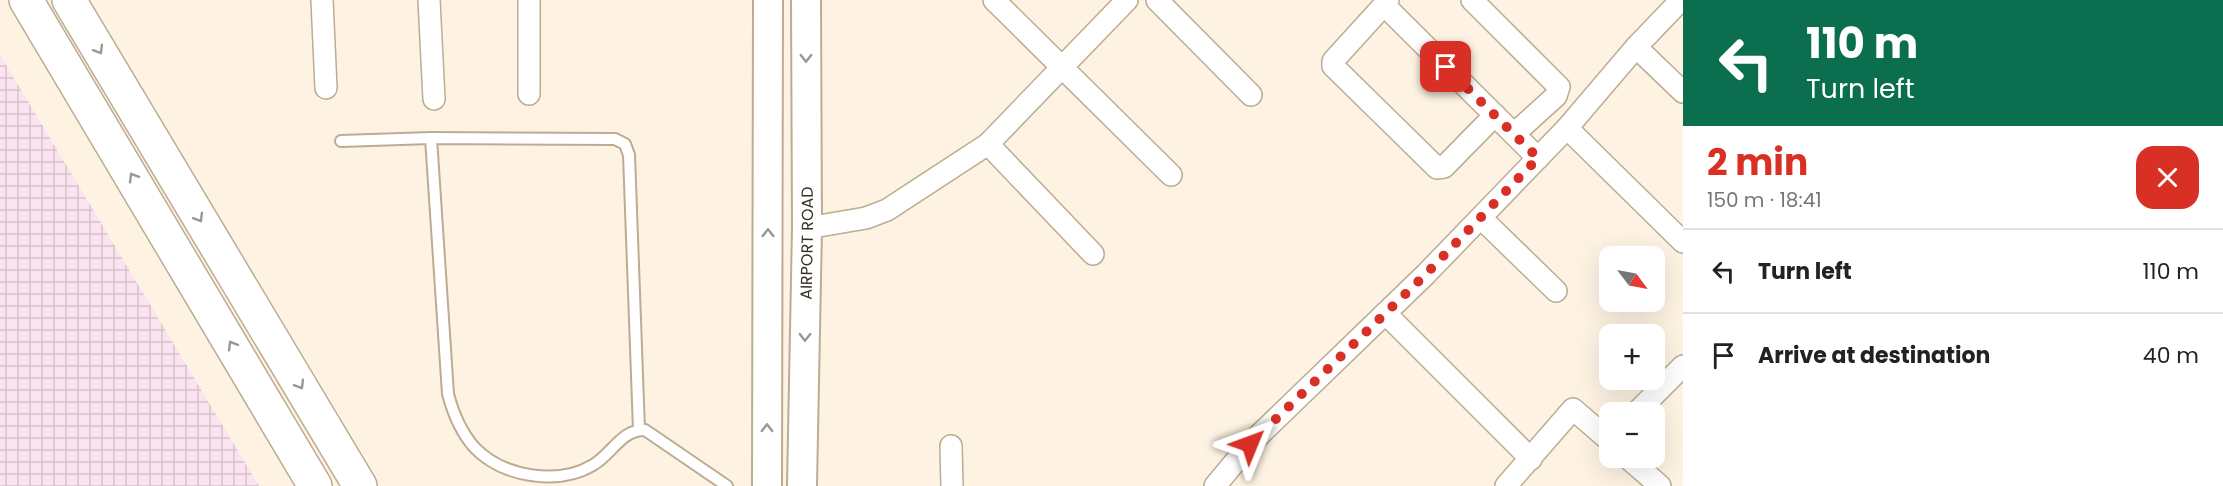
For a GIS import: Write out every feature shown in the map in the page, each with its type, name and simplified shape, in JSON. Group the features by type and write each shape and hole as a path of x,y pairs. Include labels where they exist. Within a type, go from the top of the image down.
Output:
{"main road":[{"path":"26,0 315,486"},
{"path":"69,0 360,486"},
{"path":"766,486 768,0"},
{"name":"AIRPORT ROAD","path":"802,486 807,228 806,0"}],"street":[{"path":"322,0 326,88"},
{"path":"429,0 434,99"},
{"path":"529,0 529,94"},
{"path":"994,0 1171,175"},
{"path":"807,228 866,219 887,210 988,144 1127,0"},
{"path":"1157,0 1251,95"},
{"path":"1472,0 1559,87 1556,96 1514,134"},
{"path":"1215,486 1250,444 1386,314 1481,218 1567,128 1636,47 1681,0"},
{"path":"1495,115 1444,167 1437,168 1333,66 1333,61 1386,2 1538,158"},
{"path":"1636,47 1683,92"},
{"path":"1567,128 1683,242"},
{"path":"988,144 1093,254"},
{"path":"1481,218 1556,291"},
{"path":"1386,314 1531,459"},
{"path":"1647,402 1683,366"},
{"path":"1506,486 1573,409 1599,431"},
{"path":"951,446 952,486"},
{"path":"1636,468 1646,482"}],"lane":[{"path":"431,138 448,394 459,426 474,447 503,467 528,476 551,476 573,473 591,467 602,460 632,431 639,430 651,433 727,486"},
{"path":"340,141 431,138 615,139 625,144 629,155 639,430"}],"shaded area":[{"path":"0,55 259,486 0,486"}],"route":[{"path":"1250,444 1426,274 1538,158 1446,67"}]}
